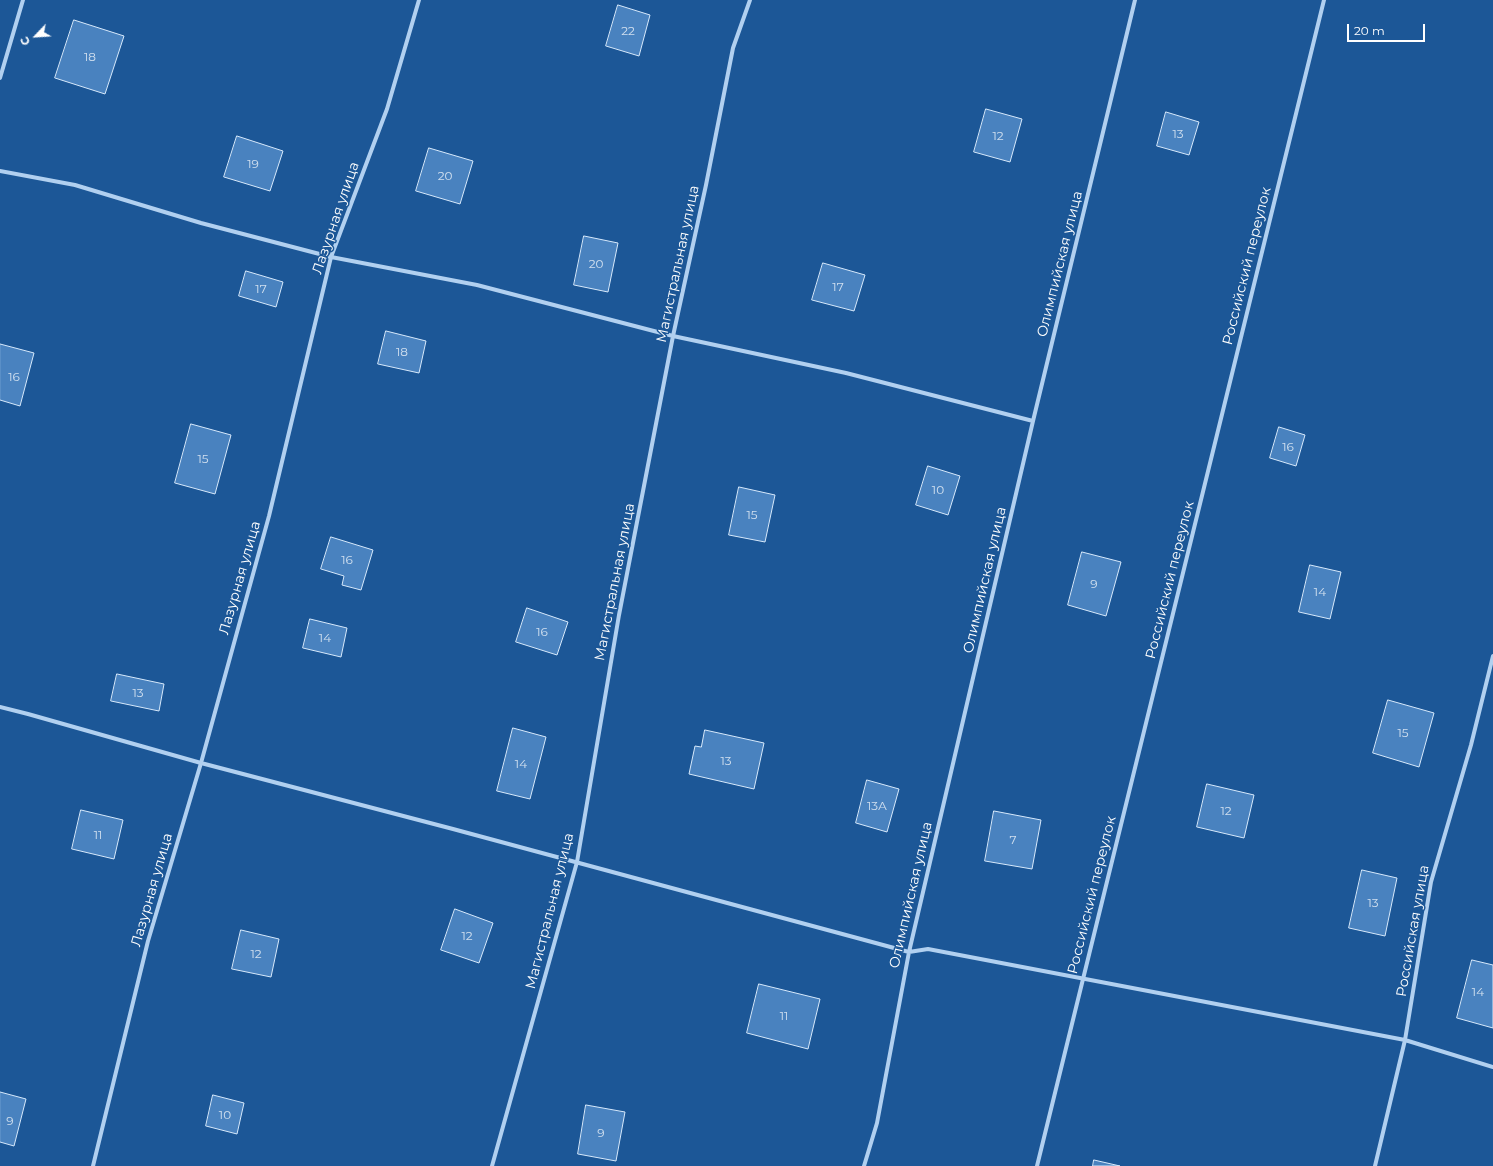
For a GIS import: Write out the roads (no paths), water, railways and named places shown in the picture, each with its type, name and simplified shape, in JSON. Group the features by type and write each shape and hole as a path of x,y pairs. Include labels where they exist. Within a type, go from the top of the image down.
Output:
{"street":[{"path":"0,78 23,0"},
{"name":"Лазурная улица","path":"93,1166 148,941 201,763 269,516 331,257 387,109 419,0"},
{"name":"Магистральная улица","path":"492,1166 577,862 619,615 673,336 706,184 733,48 750,0"},
{"name":"Олимпийская улица","path":"864,1166 877,1123 909,952 1033,421 1135,0"},
{"name":"Российский переулок","path":"1037,1166 1324,0"},
{"path":"0,171 75,185 201,223 331,257 477,285 673,336 846,373 1033,421"},
{"name":"Российская улица","path":"1375,1166 1405,1040 1430,882 1471,745 1493,656"},
{"path":"0,707 201,763 577,862 909,952 928,949 1405,1040 1493,1067"}]}
